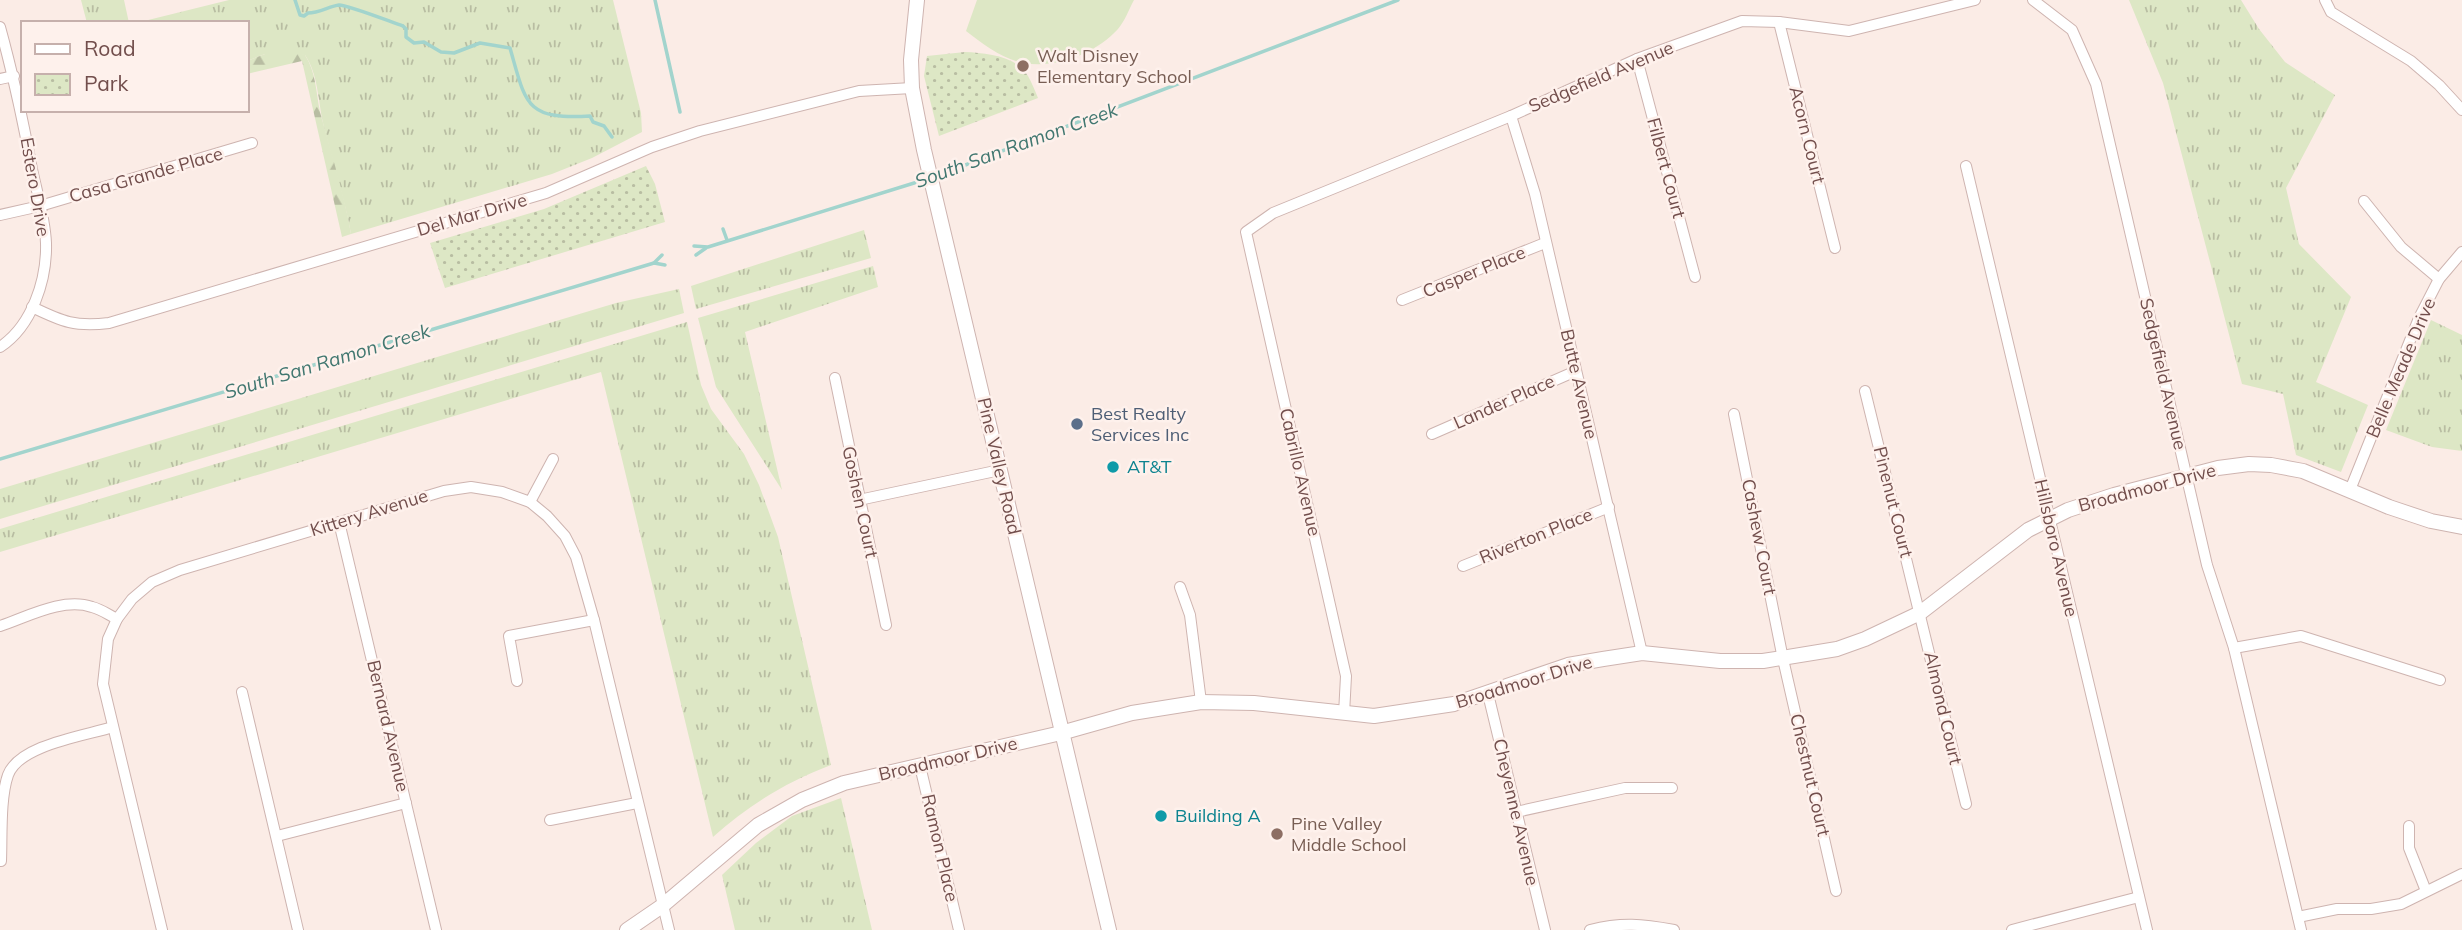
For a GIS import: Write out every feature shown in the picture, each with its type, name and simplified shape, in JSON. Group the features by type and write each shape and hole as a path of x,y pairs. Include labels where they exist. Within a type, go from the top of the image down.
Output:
{"street":[{"name":"Pine Valley Road","path":"917,0 911,60 912,88 926,162 1109,930"},
{"name":"Sedgefield Avenue","path":"1245,232 1273,213 1511,116 1637,59 1742,21 1779,22 1849,31 1975,0"},
{"name":"Sedgefield Avenue","path":"2034,0 2072,30 2096,84 2207,565 2234,648 2301,930"},
{"path":"2325,0 2331,12 2411,61 2462,110"},
{"name":"Acorn Court","path":"1779,22 1835,248"},
{"name":"Estero Drive","path":"0,27 21,111"},
{"name":"Filbert Court","path":"1637,59 1695,277"},
{"path":"0,79 14,76"},
{"name":"Del Mar Drive","path":"32,307 55,318 84,326 109,323 547,193 652,147 700,131 859,91 912,88"},
{"name":"Estero Drive","path":"0,346 14,337 32,307 43,279 46,243 21,112"},
{"name":"Butte Avenue","path":"1511,116 1535,194 1642,653"},
{"name":"Casa Grande Place","path":"0,215 40,206 251,144"},
{"name":"Hillsboro Avenue","path":"1965,166 2147,930"},
{"path":"2364,201 2401,247 2440,279"},
{"name":"Cabrillo Avenue","path":"1245,232 1346,676 1344,714"},
{"name":"Casper Place","path":"1402,300 1545,243"},
{"name":"Belle Meade Drive","path":"2350,490 2419,318 2440,279 2462,252"},
{"name":"Lander Place","path":"1432,434 1576,371"},
{"name":"Goshen Court","path":"835,377 886,625"},
{"name":"Pinenut Court","path":"1865,391 1920,613"},
{"name":"Cashew Court","path":"1734,414 1783,659"},
{"path":"530,502 553,459"},
{"name":"Broadmoor Drive","path":"627,930 662,906 758,825 802,800 844,783 1061,733 1132,713 1201,702 1254,703 1374,716 1454,704 1568,665 1642,653 1720,660 1783,659 1837,649 1888,630 1920,613 2028,530 2068,510 2186,475 2249,464 2304,471 2389,507 2431,521 2462,527"},
{"path":"859,500 1000,470"},
{"name":"Kittery Avenue","path":"162,930 103,684 108,639 117,619 132,599 152,582 180,570 444,491 471,487 502,492 530,502 565,536 576,557 594,620 669,930"},
{"name":"Riverton Place","path":"1463,566 1608,506"},
{"name":"Bernard Avenue","path":"339,522 436,930"},
{"path":"1180,587 1190,615 1201,702"},
{"path":"0,626 59,606 78,604 93,607 117,619"},
{"name":"Almond Court","path":"1920,613 1966,804"},
{"path":"517,681 509,636 594,620"},
{"path":"2234,648 2301,636 2440,680"},
{"name":"Chestnut Court","path":"1783,659 1836,891"},
{"path":"242,692 298,930"},
{"name":"Cheyenne Avenue","path":"1488,694 1545,930"},
{"path":"1,861 4,793 8,774 18,760 32,751 113,727"},
{"name":"Ramon Place","path":"920,766 959,930"},
{"path":"1516,812 1625,788 1672,788"},
{"path":"277,836 406,803"},
{"path":"550,820 637,803"},
{"path":"2409,826 2409,848 2426,891"},
{"path":"2298,917 2337,908 2371,909 2402,904 2462,873"},
{"path":"2012,930 2139,897"},
{"path":"1590,930 1637,923 1674,930"}],"green space":[{"path":"81,0 124,0 129,21 86,21"},
{"path":"229,0 613,0 641,113 642,132 592,158 552,174 351,234 323,123 315,79 305,55 265,54 248,61 248,21 144,21"},
{"path":"977,0 1134,0 1120,26 1099,45 1062,61 1037,64 1008,58 966,31"},
{"path":"2129,0 2241,0 2259,29 2285,62 2335,95 2286,188 2299,244 2351,297 2316,382 2368,405 2341,472 2296,455 2283,394 2242,384 2163,83"},
{"path":"288,50 305,55 309,62 351,234 342,237 302,61 248,74 248,61"},
{"path":"965,52 991,55 1016,64 1028,76 1038,98 939,136 924,76 927,56"},
{"path":"646,166 655,184 665,222 445,288 430,243 544,209"},
{"path":"864,230 871,258 696,309 691,286"},
{"path":"873,266 878,287 745,332 782,490 716,387 698,318"},
{"path":"679,289 684,313 0,519 0,489 616,303"},
{"path":"2431,320 2462,335 2462,451 2432,447 2386,430"},
{"path":"687,322 701,385 711,409 744,454 759,485 778,537 831,765 769,795 713,837 601,372 0,552 0,529"},
{"path":"841,798 872,930 735,930 722,875 756,843 792,816"}],"waterway":[{"path":"295,0 300,15 344,6 403,26 406,29 406,37 414,43 424,42 441,52 454,53 480,43 510,48 525,95 540,111 569,117 590,116 593,122 604,126 612,137"},
{"path":"655,0 680,112"},
{"name":"South San Ramon Creek","path":"934,177 1398,0"},
{"name":"South San Ramon Creek","path":"694,246 708,247 927,179"},
{"path":"723,229 727,240"},
{"name":"South San Ramon Creek","path":"696,255 706,248"},
{"name":"South San Ramon Creek","path":"0,459 654,263 662,255"},
{"name":"South San Ramon Creek","path":"654,263 665,265"}],"place":[{"name":"Walt Disney Elementary School","path":"1023,66"},
{"name":"Best Realty Services Inc","path":"1077,424"},
{"name":"AT&T","path":"1113,467"},
{"name":"Building A","path":"1161,816"},
{"name":"Pine Valley Middle School","path":"1277,834"}]}
